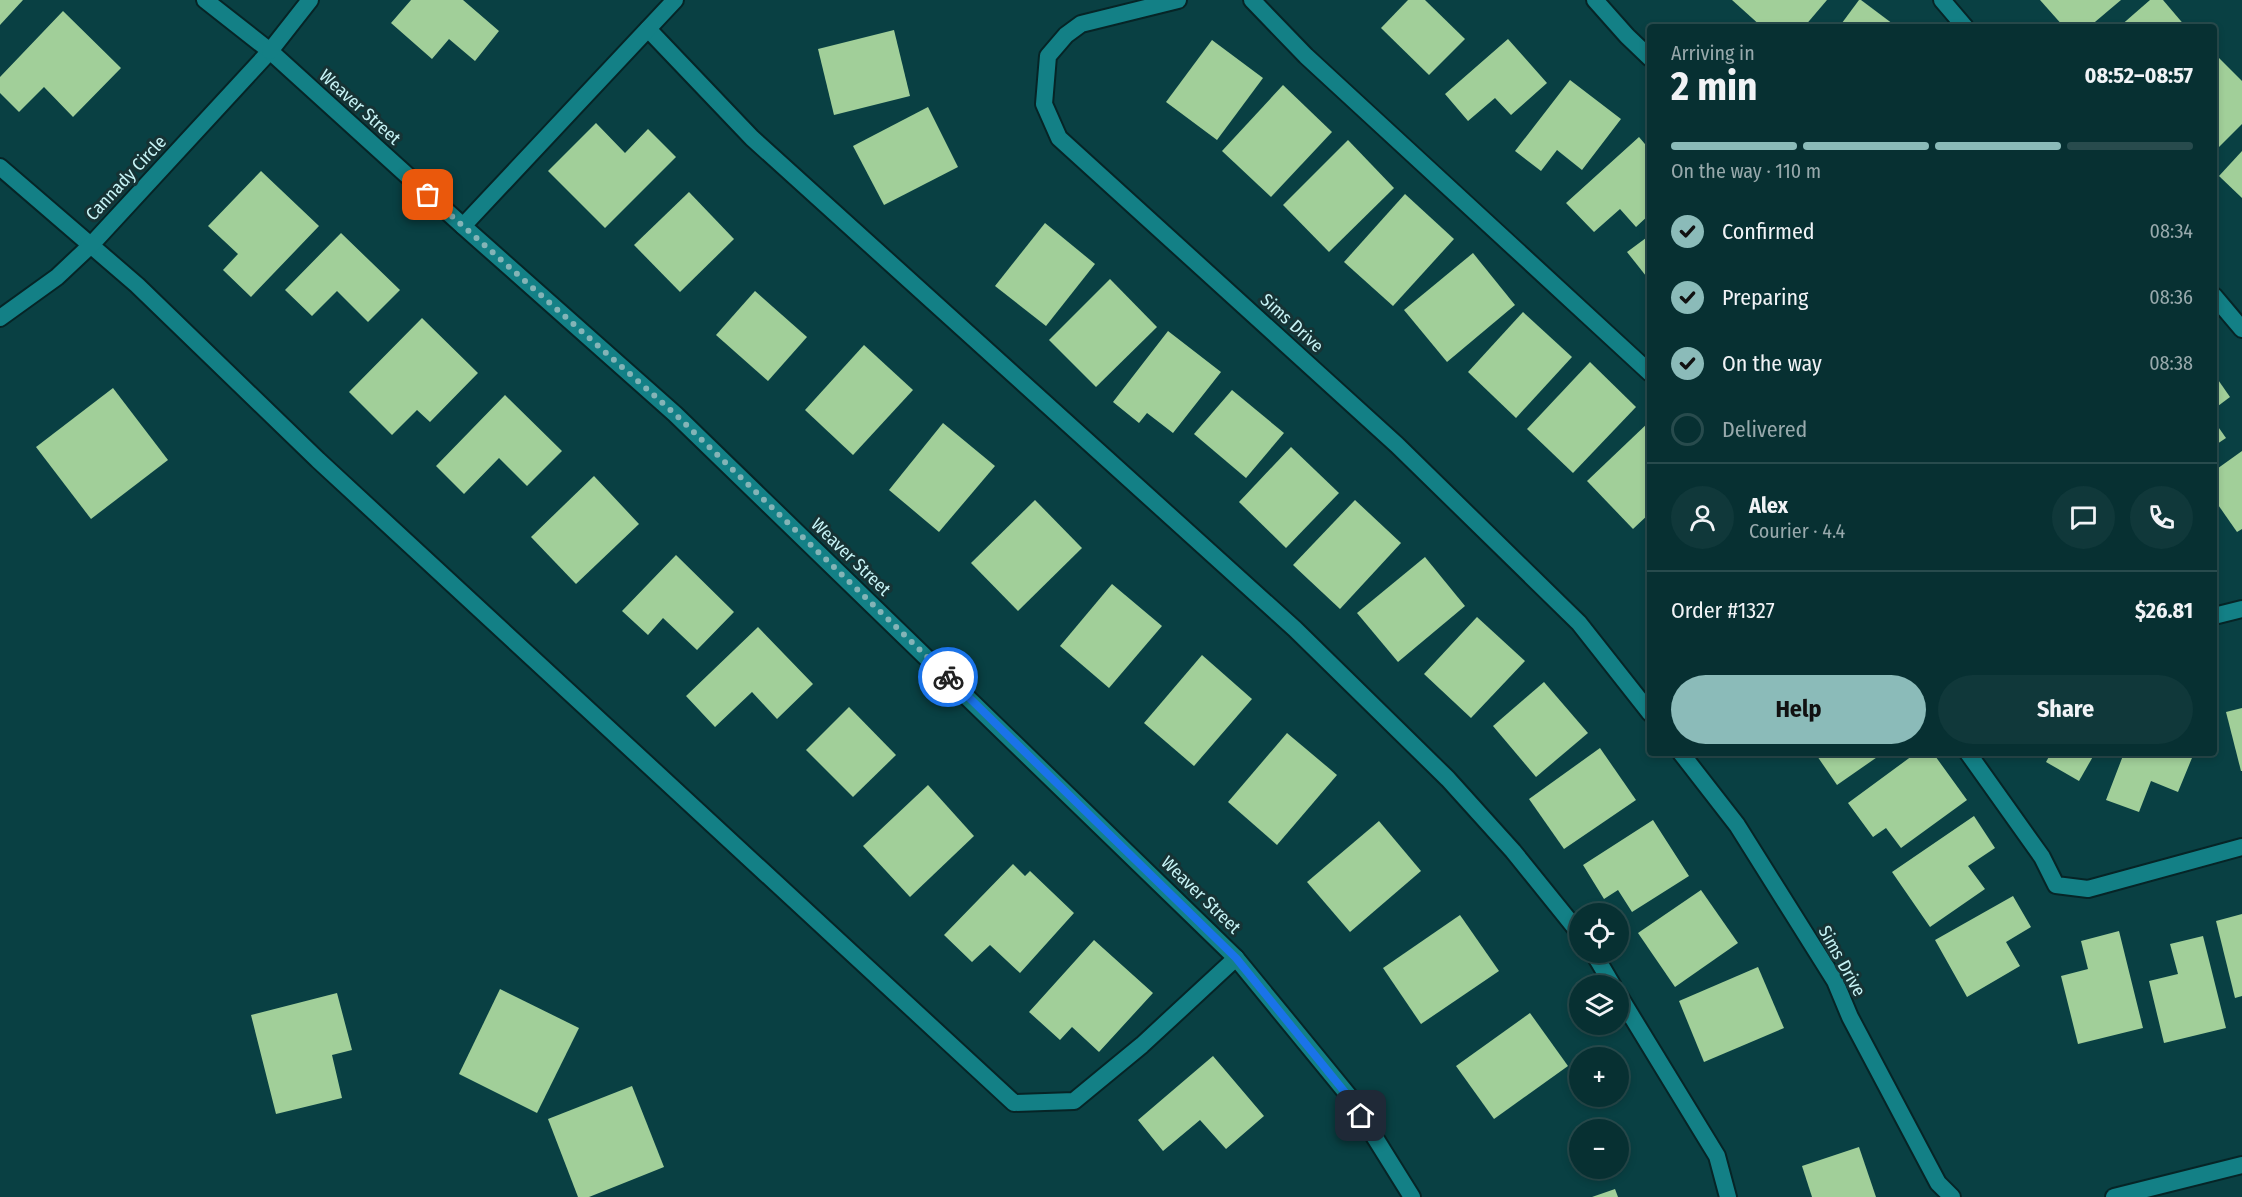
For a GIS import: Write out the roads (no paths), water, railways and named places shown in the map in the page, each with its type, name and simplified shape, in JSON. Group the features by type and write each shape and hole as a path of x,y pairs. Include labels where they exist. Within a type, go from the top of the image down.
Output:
{"street":[{"name":"Weaver Street","path":"205,0 270,51 675,414 1236,958 1348,1096 1412,1197"},
{"name":"Cannady Circle","path":"0,318 57,277 91,245 270,51 310,0"},
{"path":"463,226 675,0"},
{"name":"Sims Drive","path":"1178,0 1081,24 1066,35 1048,56 1044,104 1059,138 1397,445 1571,615 1647,709"},
{"path":"1252,0 1306,56 1647,370"},
{"path":"1595,0 1647,55"},
{"path":"1942,0 1962,24"},
{"path":"648,29 752,138 1304,638 1448,779 1513,851 1569,920"},
{"path":"0,167 137,285 336,476 1014,1103 1074,1101 1142,1045 1236,958"},
{"path":"2217,300 2242,329"},
{"path":"2217,615 2242,609"},
{"name":"Sims Drive","path":"1683,756 1737,825 1834,981 1850,1017 1938,1183 1952,1197"},
{"path":"1970,756 2042,857 2056,885 2088,889 2242,847"},
{"path":"1629,1012 1717,1156 1728,1197"},
{"path":"2114,1197 2242,1165"}]}
